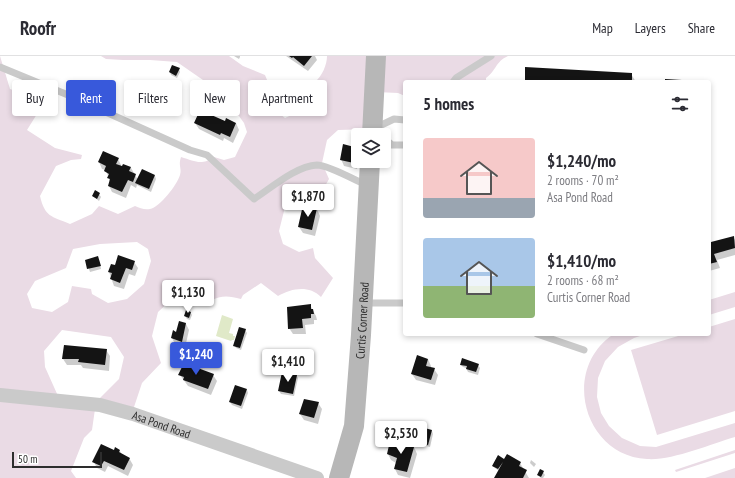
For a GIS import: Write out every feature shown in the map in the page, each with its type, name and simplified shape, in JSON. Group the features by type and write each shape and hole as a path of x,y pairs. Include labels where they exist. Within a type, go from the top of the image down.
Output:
{"street":[{"path":"376,56 377,128"},
{"name":"Curtis Corner Road","path":"339,478 354,426 363,302 369,168"},
{"name":"Asa Pond Road","path":"0,395 100,405 133,414 317,478"}],"lane":[{"path":"454,80 491,56"},
{"path":"0,67 68,95 190,150 207,155 254,199 291,174 303,168 317,165 368,186"},
{"path":"384,128 394,119 403,120"},
{"path":"391,144 403,145"},
{"path":"363,302 403,303"},
{"path":"543,336 584,350"}],"shaded area":[{"path":"0,56 10,89 12,90 12,116 36,116 27,130 55,148 82,155 81,159 71,160 56,166 40,196 44,208 50,215 70,224 92,214 99,206 118,214 135,206 142,209 150,209 154,207 168,195 178,179 181,157 202,162 214,157 224,160 235,157 247,132 244,123 239,116 240,80 203,80 177,62 106,59 101,56 229,56 243,66 265,75 267,80 248,80 248,116 282,116 285,118 289,116 327,116 327,80 317,80 325,67 327,56 508,56 498,63 486,80 403,80 403,95 398,93 376,92 372,128 351,128 351,130 338,130 327,140 322,163 329,179 320,195 301,193 286,203 279,231 283,244 299,252 313,248 315,258 333,278 321,297 306,289 289,291 278,296 261,283 243,295 241,299 225,297 211,301 173,298 158,312 152,336 161,363 142,383 133,410 96,402 92,430 84,438 71,471 76,478 0,478","holes":["137,242 148,249 151,261 144,284 127,299 108,303 92,294 91,289 72,286 68,302 52,312 32,308 27,294 35,281 66,268 73,249 100,244","62,330 111,337 124,357 119,379 97,401 58,396 45,367 44,351"]},
{"path":"735,292 735,307 711,314 711,299"},
{"path":"222,315 233,319 229,333 235,336 234,340 231,341 216,336"},
{"path":"735,319 735,411 657,435 631,350 678,336 711,336 711,326"},
{"path":"612,336 640,336 618,347 605,361 598,378 597,397 601,413 609,426 622,438 640,446 656,447 735,423 735,437 679,455 657,459 647,459 625,454 608,443 595,427 587,408 584,388 588,368 597,349"},
{"path":"735,450 735,453 676,472 675,470"},
{"path":"735,468 735,478 705,478"}],"building":[{"path":"289,56 312,56 304,66 293,57 292,58"},
{"path":"172,65 180,68 176,76 169,72"},
{"path":"525,67 632,73 632,80 525,80"},
{"path":"197,116 214,116 225,121 226,118 236,123 230,137 221,133 220,135 194,123"},
{"path":"343,144 351,146 351,162 340,160"},
{"path":"103,151 119,158 116,164 122,166 123,164 131,167 129,171 136,174 133,182 128,180 122,192 108,186 110,179 107,178 109,174 104,171 106,166 98,162"},
{"path":"142,169 155,175 149,189 135,183"},
{"path":"95,190 100,193 97,199 92,196"},
{"path":"303,205 317,208 312,230 298,227"},
{"path":"734,236 735,248 714,254 717,262 711,264 711,242"},
{"path":"118,255 135,261 132,270 126,268 120,283 110,279 112,273 108,272 111,264 115,265"},
{"path":"98,256 101,266 87,269 85,260"},
{"path":"311,304 311,309 313,309 314,314 311,314 311,318 302,319 303,328 288,329 287,307"},
{"path":"186,310 191,312 189,318 184,316"},
{"path":"179,321 186,323 182,342 171,338 173,330 176,332"},
{"path":"239,327 246,329 240,348 233,346"},
{"path":"64,345 107,349 105,365 78,362 79,359 62,359"},
{"path":"417,355 428,359 426,366 435,368 431,380 411,374"},
{"path":"462,358 479,364 476,372 466,369 467,366 460,365"},
{"path":"184,363 214,374 208,389 183,380 184,377 178,375"},
{"path":"282,372 297,375 293,394 278,391"},
{"path":"235,385 247,389 241,406 229,402"},
{"path":"304,399 319,402 314,418 299,414"},
{"path":"406,423 432,430 428,445 402,438"},
{"path":"390,441 395,443 395,441 414,447 407,472 394,469 397,458 387,454"},
{"path":"101,444 114,450 115,447 120,450 119,452 130,458 124,470 104,461 101,466 92,462"},
{"path":"507,454 521,462 519,466 527,470 523,478 494,478 503,462 498,469 492,466 498,455 504,459"},
{"path":"540,469 544,471 541,477 537,475"}]}
